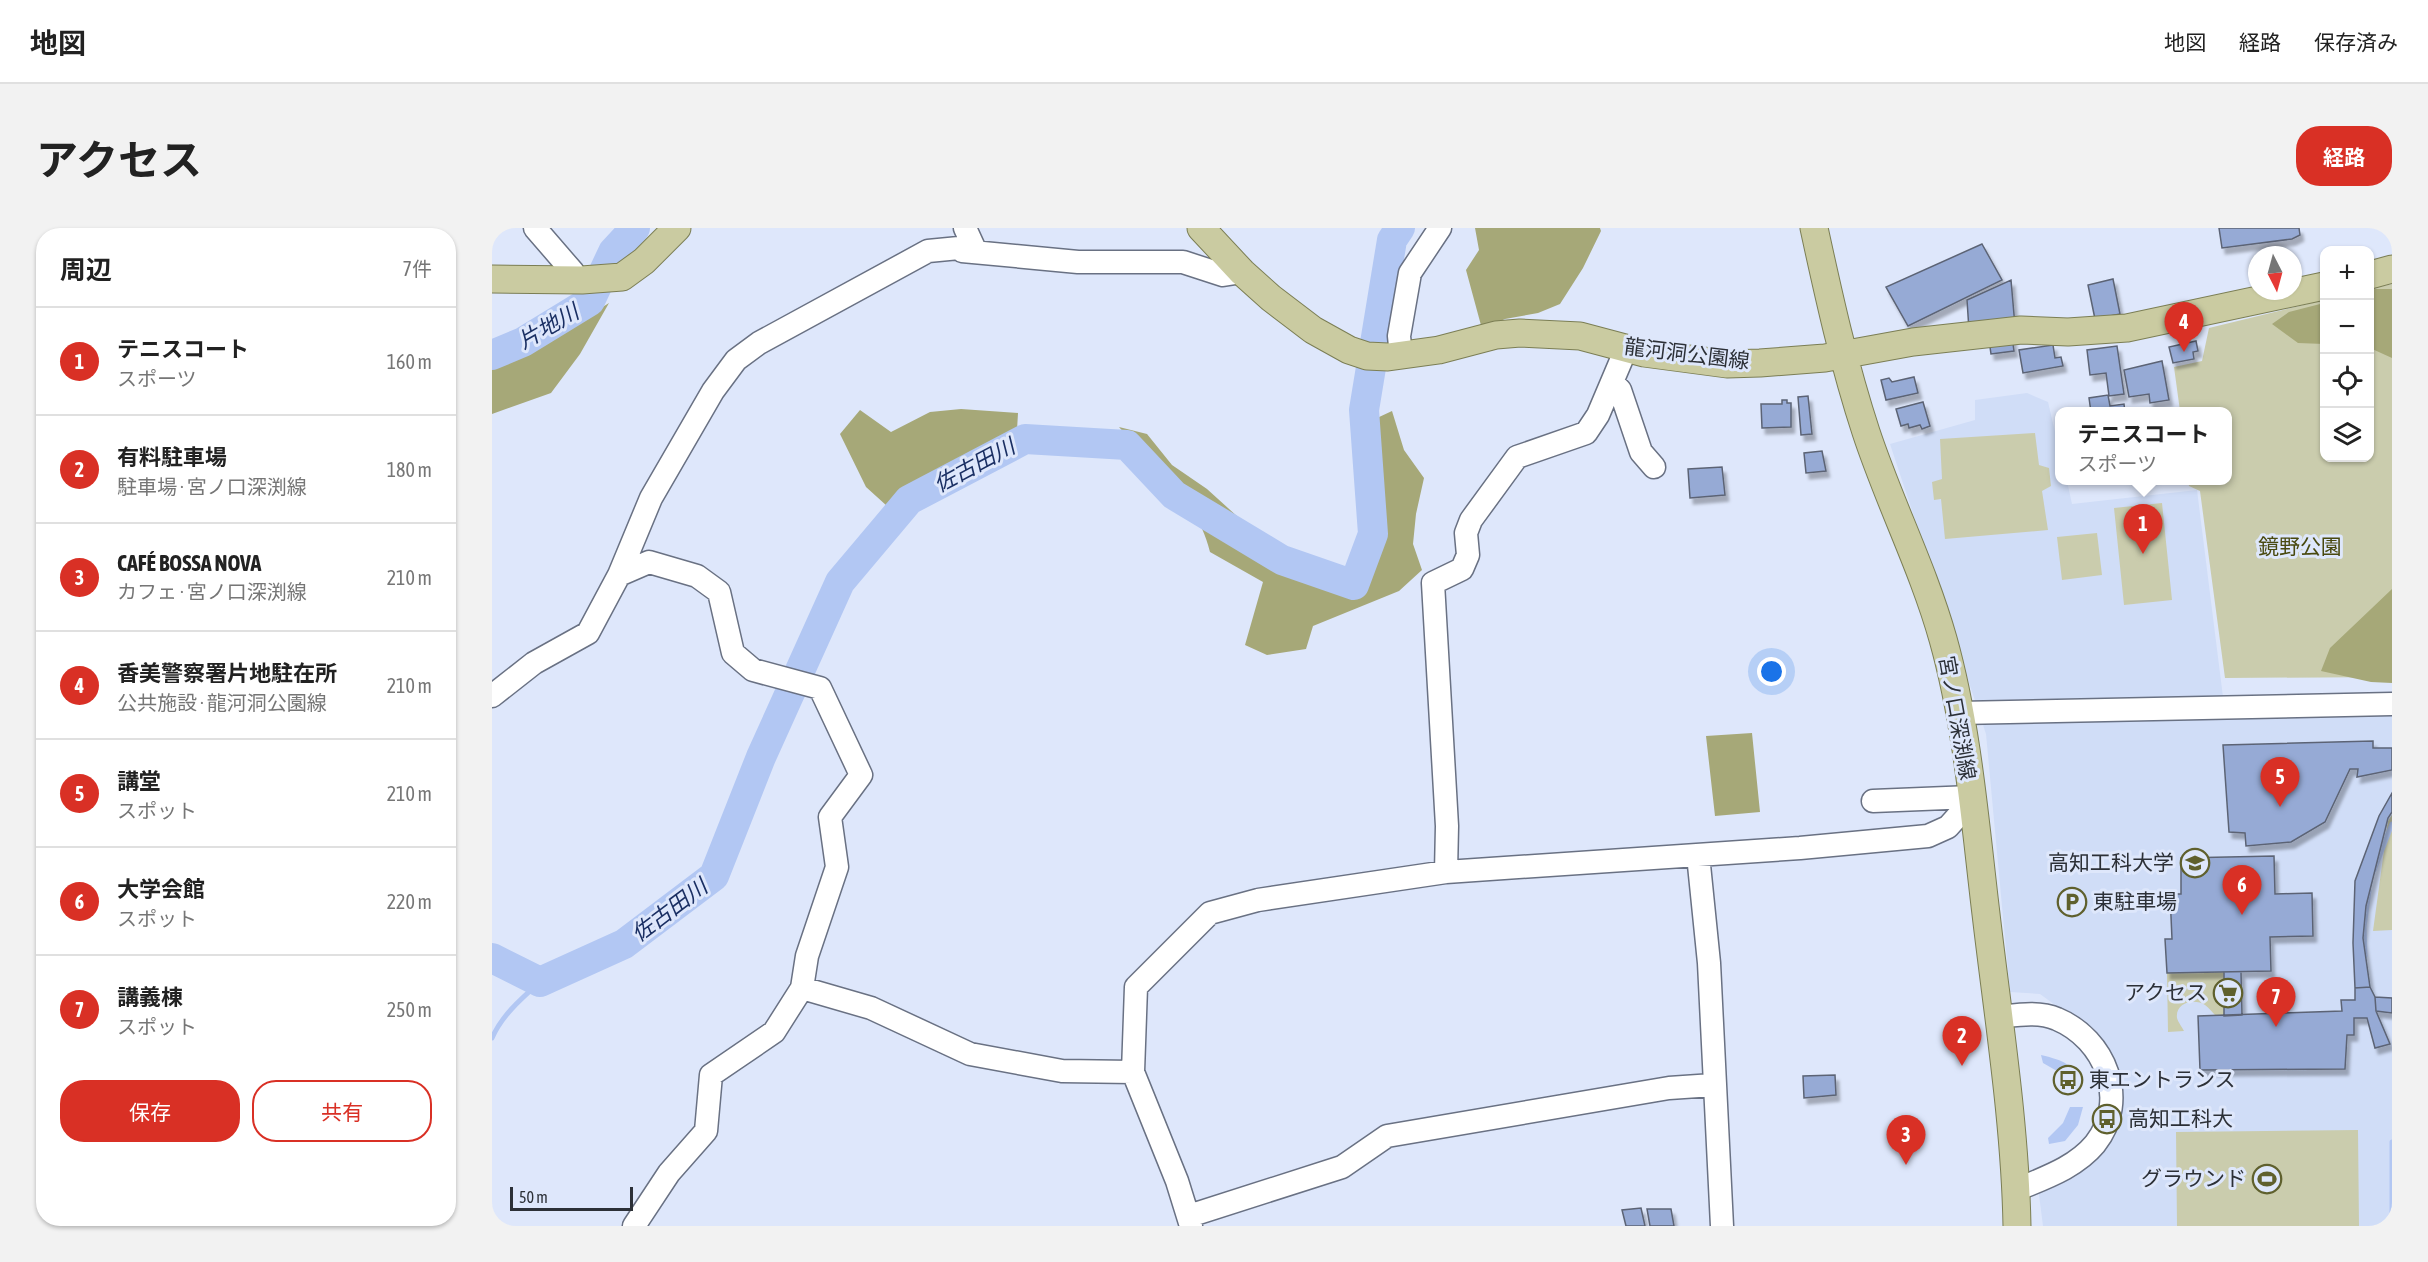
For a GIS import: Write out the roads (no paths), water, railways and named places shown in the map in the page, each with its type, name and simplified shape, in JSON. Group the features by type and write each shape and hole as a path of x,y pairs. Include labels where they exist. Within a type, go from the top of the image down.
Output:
{"main road":[{"path":"492,279 621,277 632,270 677,228"},
{"name":"龍河洞公園線","path":"1201,228 1222,239 1242,272 1271,298 1313,330 1349,350 1367,356 1394,356 1439,350 1496,335 1520,333 1580,336 1644,353 1726,364 1760,363 1843,355 1913,342 2021,330 2068,332 2127,328 2320,287"},
{"name":"宮ノ口深渕線","path":"1814,228 1843,355 1866,434 1926,583 1944,641 1959,713 1998,1017 2016,1190 2017,1226"},
{"path":"2374,275 2392,269"}],"street":[{"path":"535,228 578,279"},
{"path":"965,228 976,252"},
{"path":"1394,356 1410,273 1440,228"},
{"path":"492,696 534,663 588,633 619,575 651,498 713,391 736,360 759,343 928,251 959,248 962,251 1078,262 1183,262 1223,276 1242,272"},
{"path":"1446,872 1447,826 1433,584 1462,569 1468,555 1466,533 1471,520 1517,457 1586,433 1598,416 1626,349"},
{"path":"1613,383 1620,390 1641,452 1654,467"},
{"path":"619,575 649,562 697,576 719,592 733,653 753,670 820,688 842,730 861,775 830,817 837,867 807,956 802,988 774,1032 711,1076 706,1131 669,1173 634,1226"},
{"path":"1959,713 2392,704"},
{"path":"1873,801 1971,797"},
{"path":"1713,1085 1669,1088 1387,1136 1342,1167 1190,1221 1133,1072 1136,987 1210,913 1258,900 1446,872 1698,855 1928,836 1948,827 1965,808 1971,797"},
{"path":"1698,855 1709,963 1713,1085 1722,1226"},
{"path":"802,988 871,1008 970,1054 1062,1071 1133,1072"},
{"path":"1998,1017 2027,1014 2055,1018 2076,1028 2096,1048 2109,1078 2111,1093 2108,1117 2096,1142 2088,1151 2080,1159 2016,1190"}],"water":[{"path":"2041,1055 2067,1064 2075,1073 2081,1088 2072,1090 2064,1075 2043,1063"},
{"path":"2070,1107 2083,1107 2078,1125 2065,1141 2049,1144 2048,1138 2063,1123"}],"waterway":[{"name":"片地川","path":"492,355 523,342 590,301 613,252 635,228"},
{"name":"佐古田川","path":"492,958 540,982 624,944 714,876 761,757 840,582 909,500 1025,439 1127,445 1174,495 1282,560 1354,585 1373,534 1364,410 1392,240 1400,228"},
{"path":"2374,870 2392,824"},
{"path":"2365,956 2364,927 2369,891"},
{"path":"492,1038 507,1014 540,982"},
{"path":"2392,1142 2392,1226"}],"place":[{"name":"香美警察署片地駐在所","path":"2184,352"},
{"name":"テニスコート","path":"2143,554"},
{"name":"講堂","path":"2280,807"},
{"name":"高知工科大学","path":"2195,863"},
{"name":"東駐車場","path":"2072,902"},
{"name":"大学会館","path":"2242,915"},
{"name":"アクセス","path":"2228,993"},
{"name":"講義棟","path":"2276,1027"},
{"name":"有料駐車場","path":"1962,1066"},
{"name":"東エントランス","path":"2068,1080"},
{"name":"高知工科大","path":"2107,1119"},
{"name":"CAFÉ BOSSA NOVA","path":"1906,1165"},
{"name":"グラウンド","path":"2267,1179"}],"park label":[{"name":"鏡野公園","path":"2300,547"}]}
